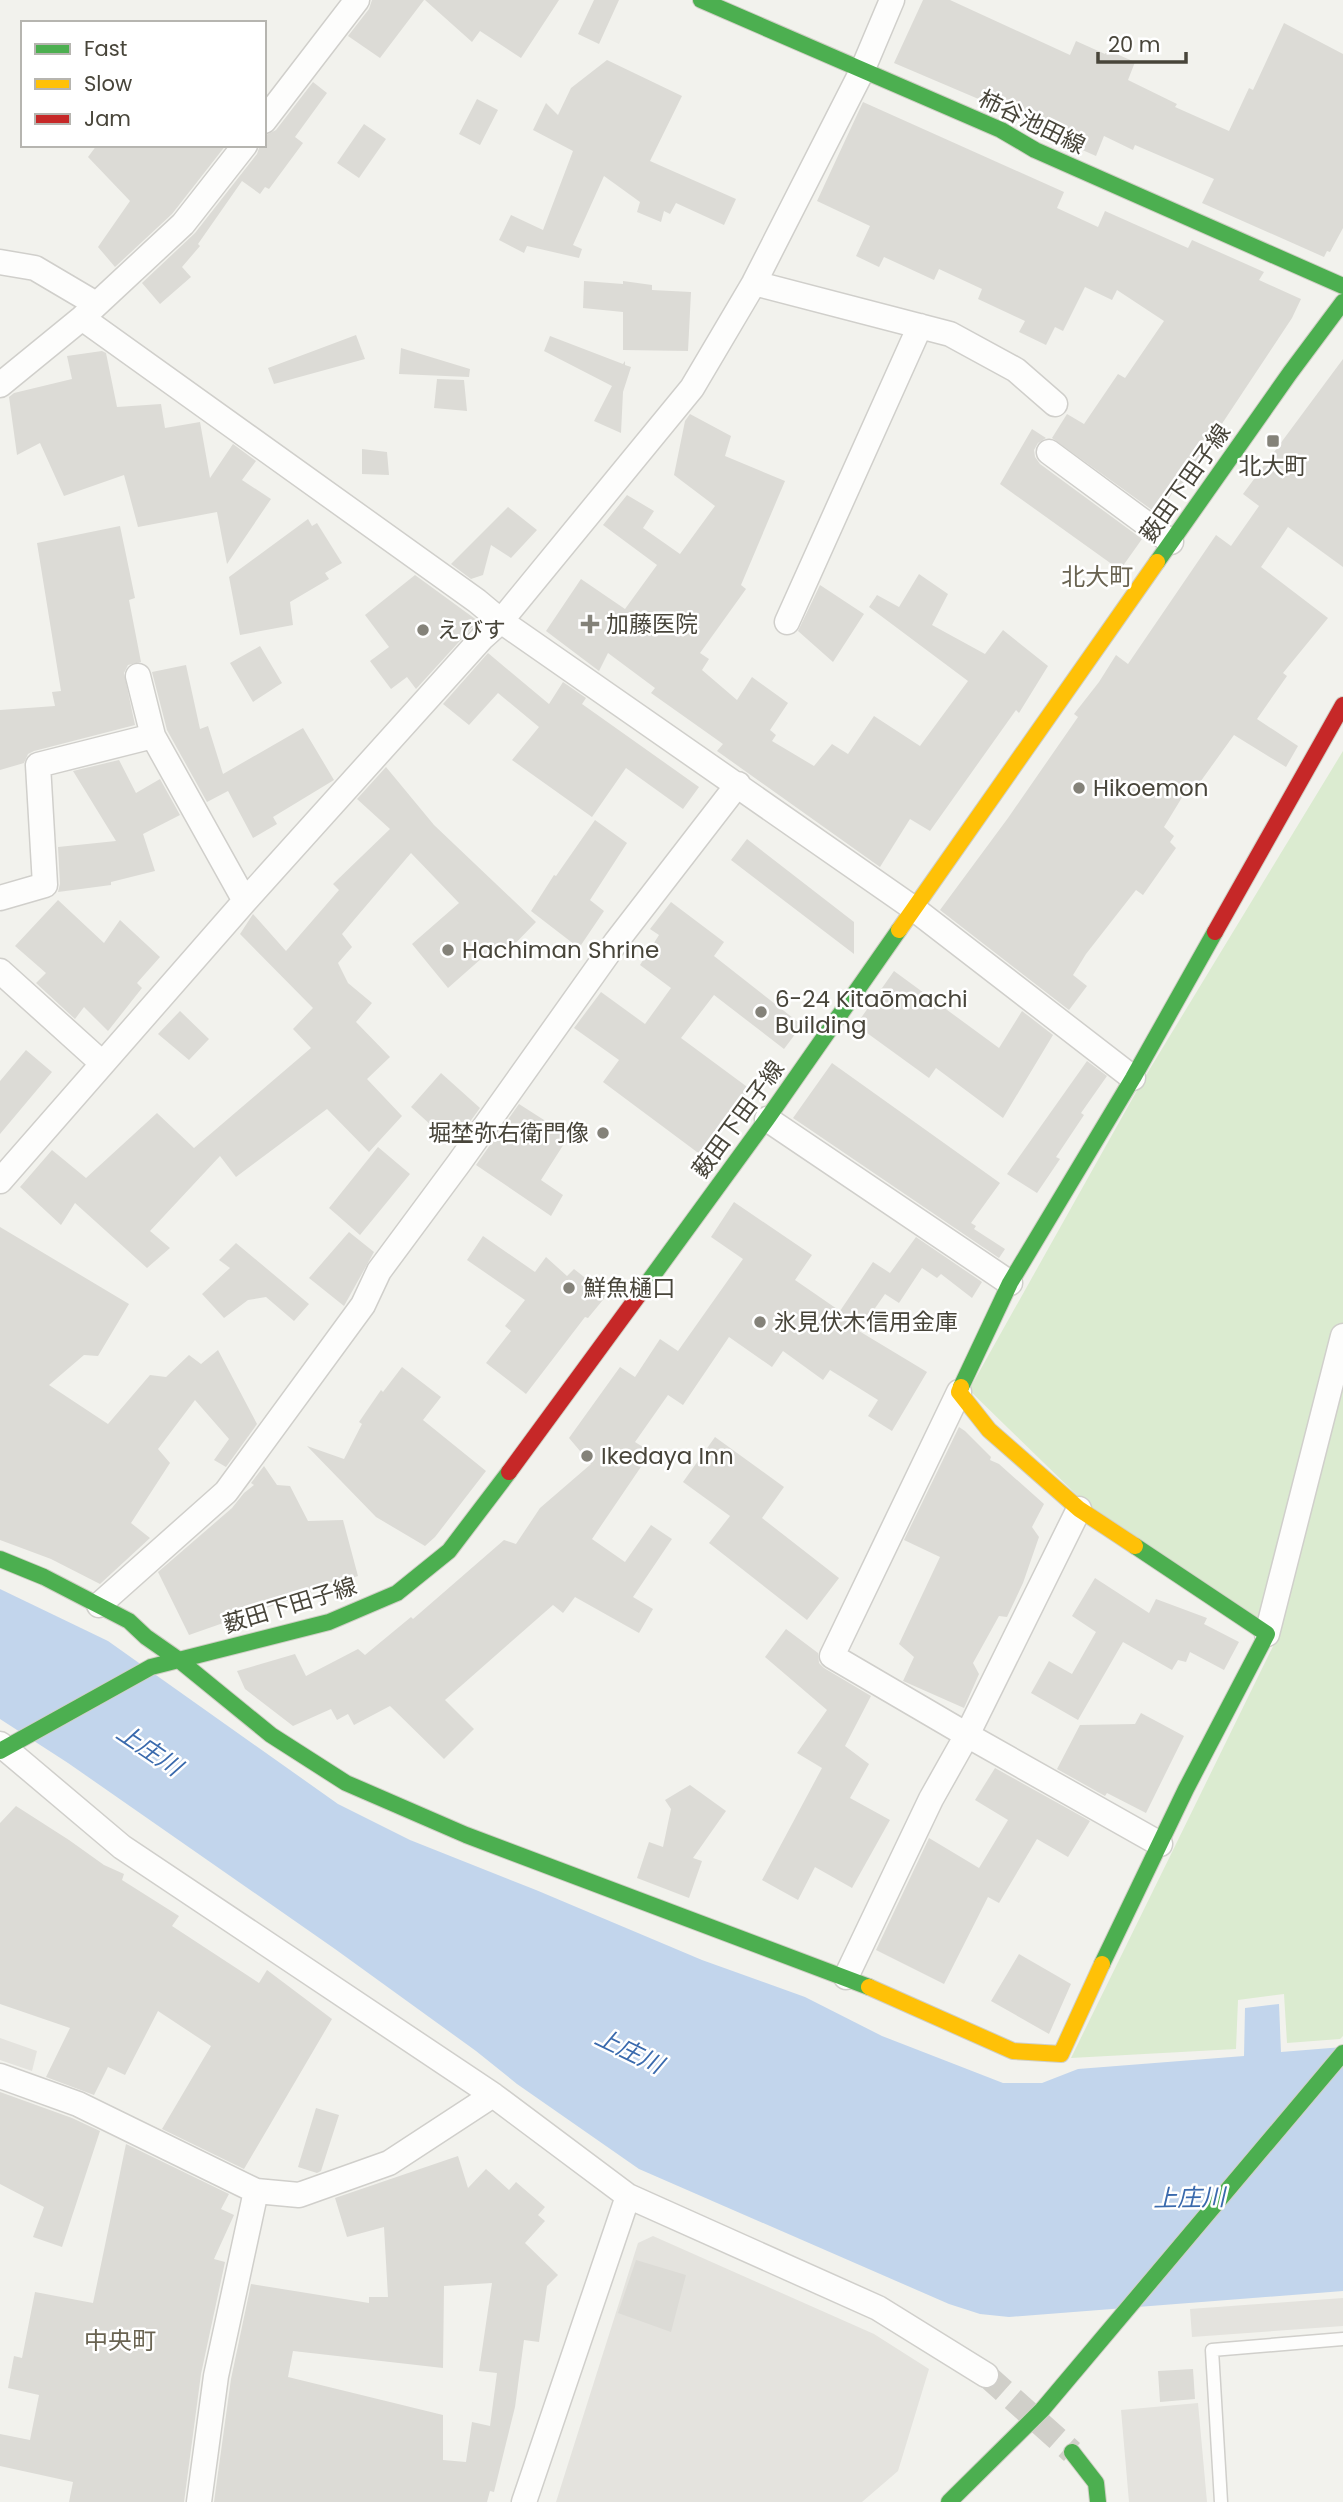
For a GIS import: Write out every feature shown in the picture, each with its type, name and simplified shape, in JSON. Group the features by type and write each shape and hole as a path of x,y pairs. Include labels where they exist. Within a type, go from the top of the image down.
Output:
{"street":[{"path":"266,118 357,0"},
{"name":"柿谷池田線","path":"701,0 1001,130 1035,150 1343,286"},
{"path":"0,1181 245,901 482,638 501,621 692,388 754,283 862,71 892,0"},
{"path":"0,385 89,311 183,224 243,147"},
{"path":"0,262 35,268 501,621 913,908 1133,1077"},
{"path":"754,283 950,334 1016,370 1055,404"},
{"name":"薮田下田子線","path":"2,1747 151,1667 330,1622 397,1593 449,1552 767,1119 1171,542 1343,302"},
{"path":"787,622 920,326"},
{"path":"1049,452 1171,542"},
{"path":"138,676 153,736 245,901"},
{"path":"1160,1844 832,1656 1010,1283 1133,1077 1343,705"},
{"path":"0,898 45,886 38,765 153,736"},
{"path":"99,1605 226,1492 363,1305 379,1271 616,942 738,784"},
{"path":"0,971 102,1063"},
{"path":"767,1119 1010,1283"},
{"path":"0,1559 44,1577 129,1621 271,1735 346,1783 466,1835 846,1977 1013,2051 1061,2054 1197,1763 1267,1634 1343,1336"},
{"path":"959,1392 989,1430 1079,1509 1267,1634"},
{"path":"846,1977 931,1799 967,1735 1079,1509"},
{"path":"2,1747 122,1847 493,2095 628,2196 878,2308 986,2375"},
{"path":"949,2502 1042,2410 1081,2366 1343,2053"},
{"path":"0,2076 78,2104 256,2191 299,2195 389,2163 493,2095"},
{"path":"199,2502 216,2376 256,2191"},
{"path":"524,2502 628,2196"},
{"path":"1072,2452 1096,2483 1098,2502"}],"lane":[{"path":"1222,2502 1212,2350 1343,2339"}],"green space":[{"path":"1343,751 1343,2036 1340,2039 1287,2043 1284,1994 1238,2000 1236,2049 1071,2058 1280,1632 1083,1501 969,1390 1140,1085"}],"shaded area":[{"path":"0,2038 37,2051 32,2071 0,2060"},
{"path":"653,2236 874,2334 929,2369 898,2471 862,2502 556,2502 638,2243"},
{"path":"1343,2298 1343,2326 1192,2337 1190,2309"},
{"path":"1198,2403 1207,2502 1129,2502 1121,2410"}],"water":[{"name":"上庄川","path":"0,1589 108,1641 338,1804 410,1840 702,1960 805,1997 882,2036 1003,2083 1042,2083 1078,2069 1244,2056 1245,2008 1279,2004 1281,2052 1343,2047 1343,2291 1009,2317 980,2314 949,2304 639,2169 517,2084 335,1949 68,1763 0,1719"}],"building":[{"path":"372,0 424,0 380,58 348,36 369,9"},
{"path":"425,0 559,0 521,58 480,31 472,42"},
{"path":"594,0 619,0 599,44 578,34"},
{"path":"923,0 950,0 1070,55 1076,41 1105,54 1107,50 1135,62 1128,80 1177,104 1175,107 1229,131 1249,88 1253,90 1284,23 1343,54 1343,228 1330,252 1327,251 1324,257 1202,203 1214,179 1135,145 1133,150 1104,136 1096,156 1044,133 1009,112 894,63"},
{"path":"607,60 682,96 650,161 736,199 724,225 676,203 670,214 664,211 661,222 637,212 640,202 604,176 573,245 582,249 579,258 527,246 524,253 499,240 511,215 543,230 573,151 533,130 546,103 558,115 571,88"},
{"path":"313,82 327,93 295,137 303,143 269,189 265,187 260,194 242,181 198,244 200,246 182,267 191,277 160,304 142,283 195,233 257,154 259,147 266,147 266,135 276,130"},
{"path":"477,99 498,110 480,145 459,134"},
{"path":"863,102 1064,192 1057,208 1098,227 1105,211 1188,248 1192,240 1264,272 1259,280 1301,299 1292,318 1159,515 1052,438 1067,414 1084,424 1118,374 1125,378 1164,321 1117,290 1112,300 1085,287 1063,331 1055,327 1046,345 1019,332 1025,321 978,299 982,289 939,269 934,280 884,257 879,267 856,256 870,226 817,201"},
{"path":"364,124 386,139 359,178 337,163"},
{"path":"96,147 224,147 172,214 115,267 98,247 130,201 88,157"},
{"path":"584,281 623,284 623,281 652,285 652,290 691,292 688,351 623,350 623,312 583,308"},
{"path":"356,335 365,359 274,384 268,368"},
{"path":"550,336 623,364 625,361 625,365 631,367 623,392 621,433 594,421 612,386 544,351"},
{"path":"401,348 470,369 469,377 399,374"},
{"path":"102,351 106,353 117,407 161,404 165,428 200,422 210,478 233,444 256,461 242,480 271,499 227,564 217,512 138,527 124,475 64,496 40,443 17,455 9,397 14,393 72,379 67,356"},
{"path":"1343,359 1343,567 1288,527 1261,567 1328,618 1283,673 1287,676 1257,719 1298,746 1286,767 1234,735 1198,785 1192,781 1164,827 1174,836 1170,842 1176,848 1143,895 1136,890 1086,954 1073,975 1087,986 1069,1010 940,910 1078,717 1074,714 1116,655 1128,664 1216,535 1231,546 1259,506 1243,494"},
{"path":"437,379 464,380 467,411 434,408"},
{"path":"690,414 731,436 725,456 785,481 741,585 746,589 700,653 709,659 702,670 737,700 752,677 788,703 770,730 776,735 772,741 814,766 832,744 848,754 874,716 920,746 968,681 869,607 877,595 899,607 919,574 948,594 932,625 985,654 1003,630 1048,666 1019,713 1016,710 930,831 910,819 880,867 717,751 723,744 651,693 655,688 608,653 599,671 546,631 581,579 625,609 657,565 603,525 627,495 654,511 643,528 680,554 715,506 674,475 685,421"},
{"path":"1032,429 1046,438 1038,443 1034,450 1040,464 1142,539 1120,570 1000,484"},
{"path":"362,449 387,452 389,475 362,474"},
{"path":"508,507 537,530 511,558 491,545 483,575 471,579 451,564"},
{"path":"308,519 312,526 317,523 342,563 325,573 329,579 290,602 293,625 240,635 229,577"},
{"path":"120,526 135,598 129,600 141,662 128,665 124,673 135,725 34,751 28,754 24,763 0,770 0,710 55,706 52,692 61,691 37,543"},
{"name":"えびす","path":"415,575 478,621 416,689 407,677 391,689 370,661 389,647 365,615"},
{"path":"820,585 864,614 833,662 798,631"},
{"path":"260,646 282,683 253,702 230,663"},
{"path":"488,653 549,704 563,682 586,698 582,704 699,787 683,809 626,768 592,817 512,760 539,727 498,693 469,725 443,704"},
{"path":"186,665 200,729 208,726 223,774 303,728 334,780 273,817 277,824 253,838 228,791 207,802 167,730 152,672"},
{"path":"119,760 136,793 160,779 180,815 143,834 155,871 111,882 111,885 58,892 58,847 116,841 73,771"},
{"path":"386,767 434,825 536,922 507,952 499,943 448,988 412,944 459,903 411,853 342,934 352,947 338,963 348,983 372,1003 356,1022 390,1057 367,1079 402,1116 369,1152 327,1109 236,1177 220,1156 150,1231 170,1248 147,1268 75,1203 61,1225 20,1187 52,1150 86,1178 157,1113 194,1148 311,1048 293,1029 313,1008 240,934 253,914 286,951 339,890 333,884 390,829 357,799"},
{"path":"595,820 627,843 590,900 604,911 579,948 531,911"},
{"path":"747,839 854,922 854,954 731,860"},
{"path":"58,900 104,943 120,920 160,957 137,983 142,988 108,1031 84,1007 75,1019 36,983 46,973 15,946"},
{"path":"671,902 724,942 714,956 802,1025 784,1049 714,995 681,1038 750,1089 701,1155 603,1082 619,1060 574,1028 601,992 645,1024 671,988 640,965 659,935 650,929"},
{"path":"894,971 999,1048 1022,1011 1053,1035 1003,1118 936,1068 929,1078 856,1025"},
{"path":"180,1011 209,1039 189,1060 158,1034"},
{"path":"26,1050 52,1072 0,1134 0,1081"},
{"path":"1087,1061 1107,1076 1081,1113 1084,1115 1056,1157 1060,1159 1037,1193 1007,1174"},
{"path":"832,1063 1000,1183 971,1223 976,1226 974,1229 1005,1249 999,1258 793,1118"},
{"path":"441,1073 480,1108 453,1145 411,1107"},
{"path":"519,1104 569,1136 541,1180 563,1195 551,1216 476,1165"},
{"path":"378,1147 410,1174 360,1235 329,1208"},
{"path":"734,1202 812,1255 795,1280 840,1311 873,1262 890,1273 916,1237 982,1282 972,1298 941,1274 937,1278 922,1268 899,1303 885,1294 859,1331 927,1372 892,1431 868,1416 878,1400 830,1370 823,1380 783,1351 772,1367 729,1337 683,1405 668,1395 635,1442 651,1452 592,1539 625,1562 651,1525 672,1539 633,1597 653,1609 639,1633 575,1597 563,1613 553,1605 445,1700 474,1729 444,1759 390,1706 354,1725 348,1714 337,1720 331,1709 293,1726 245,1689 237,1671 295,1654 306,1676 358,1649 365,1655 411,1617 413,1619 504,1540 516,1544 540,1508 591,1464 569,1438 620,1367 635,1377 660,1339 678,1351 743,1259 711,1237"},
{"path":"0,1227 129,1304 98,1356 84,1355 49,1385 108,1424 150,1375 166,1377 189,1355 201,1364 218,1350 257,1424 226,1467 214,1460 229,1439 195,1400 158,1449 170,1463 131,1523 150,1538 100,1584 51,1559 0,1540"},
{"path":"349,1232 374,1252 344,1306 309,1278"},
{"path":"483,1236 535,1272 546,1257 567,1276 574,1269 607,1295 588,1318 585,1317 526,1394 486,1363 511,1331 505,1326 525,1300 467,1260"},
{"path":"236,1243 309,1304 294,1321 266,1297 248,1300 224,1318 202,1294 230,1268 219,1260"},
{"path":"402,1367 441,1397 423,1420 486,1471 425,1546 376,1517 307,1446 344,1459 362,1424 359,1422 381,1390 383,1392"},
{"path":"959,1427 991,1457 990,1460 999,1464 1044,1504 1032,1527 1039,1537 1023,1583 1007,1617 999,1616 973,1663 979,1674 964,1708 903,1681 914,1657 899,1644 940,1557 904,1540"},
{"path":"715,1437 784,1487 762,1518 839,1578 807,1620 709,1543 730,1516 683,1482"},
{"path":"264,1466 277,1485 290,1486 308,1521 343,1520 358,1576 189,1635 158,1572 232,1508 254,1485 251,1483"},
{"path":"1095,1578 1149,1613 1156,1599 1207,1618 1204,1624 1239,1642 1224,1670 1190,1652 1186,1662 1178,1660 1172,1670 1123,1642 1078,1720 1031,1693 1049,1661 1072,1674 1096,1632 1072,1616"},
{"path":"786,1629 818,1653 819,1663 824,1668 871,1696 845,1746 869,1764 850,1798 890,1820 852,1888 815,1867 798,1900 762,1880 822,1768 797,1753 827,1710 765,1657"},
{"path":"1141,1713 1184,1736 1146,1813 1107,1793 1105,1796 1057,1769 1080,1725 1135,1724"},
{"path":"995,1768 1090,1821 1068,1857 1037,1839 999,1903 988,1897 944,1984 876,1950 929,1838 979,1868 1008,1820 975,1800"},
{"path":"690,1785 726,1811 693,1858 702,1861 689,1898 637,1878 649,1842 663,1847 671,1809 665,1800"},
{"path":"16,1806 104,1865 124,1874 122,1880 179,1916 172,1926 259,1983 267,1970 332,2019 244,2169 162,2129 211,2046 158,2011 125,2075 108,2067 94,2095 46,2077 70,2028 0,2004 0,1823"},
{"path":"1019,1954 1071,1984 1049,2034 991,2001"},
{"path":"0,2092 100,2131 62,2247 33,2237 44,2207 0,2184"},
{"path":"316,2108 339,2115 321,2171 317,2173 298,2167"},
{"path":"126,2144 229,2194 221,2209 234,2215 214,2259 225,2262 201,2374 184,2502 69,2502 73,2482 0,2466 0,2434 30,2440 39,2395 8,2388 14,2356 22,2358 35,2292 93,2303"},
{"path":"458,2156 468,2188 486,2169 509,2190 516,2182 545,2207 538,2215 545,2221 525,2243 558,2275 547,2286 539,2342 524,2340 515,2407 494,2492 490,2491 487,2502 214,2502 231,2379 251,2284 369,2303 369,2297 388,2297 384,2227 347,2237 335,2198","holes":["492,2283 479,2371 497,2373 490,2426 472,2422 466,2462 443,2460 443,2415 288,2377 293,2351 443,2368 444,2286"]},
{"path":"636,2260 686,2275 671,2332 618,2313"},
{"path":"1193,2369 1195,2399 1160,2402 1158,2371"}],"tunnel":[{"path":"986,2375 1072,2452"}],"traffic: fast":[{"path":"701,0 1001,130 1035,150 1343,286"},
{"path":"1157,562 1343,302"},
{"path":"638,1296 767,1119 899,930"},
{"path":"961,1387 1010,1283 1133,1078 1215,932"},
{"path":"0,1751 151,1667 329,1622 397,1593 449,1551 509,1472"},
{"path":"1102,1964 1186,1789 1267,1634 1135,1546"},
{"path":"0,1559 44,1577 129,1621 271,1735 346,1783 466,1835 869,1987"},
{"path":"949,2502 1042,2410 1343,2053"},
{"path":"1072,2452 1096,2483 1098,2502"}],"traffic: slow":[{"path":"899,930 1157,562"},
{"path":"961,1387 959,1392 989,1430 1079,1509 1135,1546"},
{"path":"869,1987 1013,2051 1061,2054 1102,1964"}],"traffic: jam":[{"path":"1215,932 1343,705"},
{"path":"509,1472 638,1296"}],"place":[{"name":"北大町","path":"1273,441"},
{"name":"加藤医院","path":"590,624"},
{"name":"えびす","path":"423,630"},
{"name":"Hikoemon","path":"1079,788"},
{"name":"Hachiman Shrine","path":"448,950"},
{"name":"6-24 Kitaōmachi Building","path":"761,1012"},
{"name":"堀埜弥右衛門像","path":"603,1133"},
{"name":"鮮魚樋口","path":"569,1288"},
{"name":"氷見伏木信用金庫","path":"760,1322"},
{"name":"Ikedaya Inn","path":"587,1456"}],"district":[{"name":"北大町","path":"1097,577"},
{"name":"中央町","path":"120,2341"}]}
